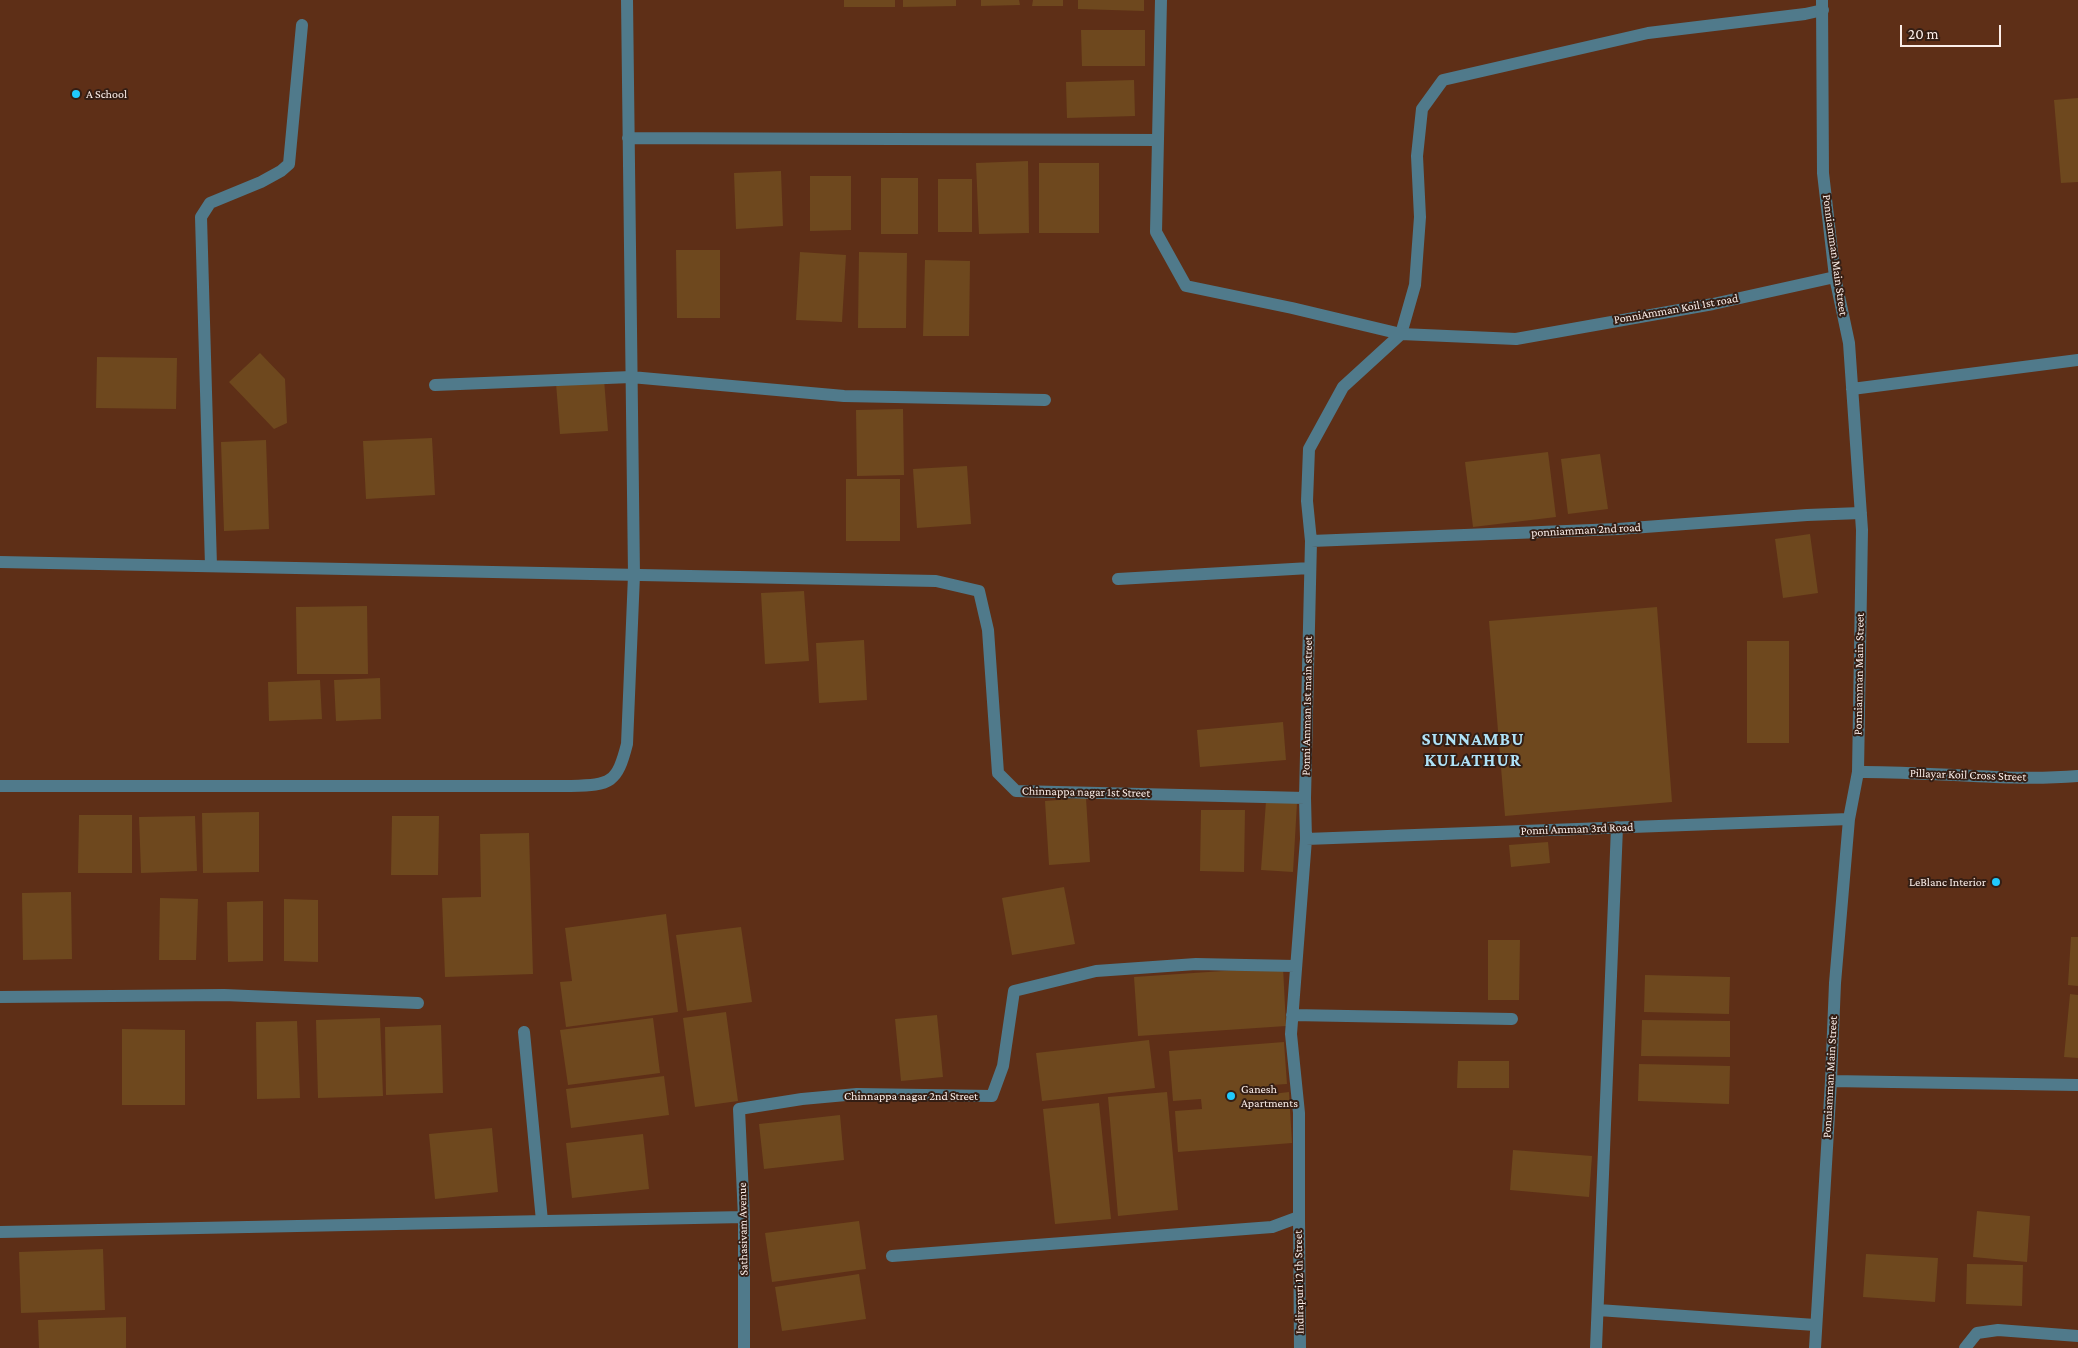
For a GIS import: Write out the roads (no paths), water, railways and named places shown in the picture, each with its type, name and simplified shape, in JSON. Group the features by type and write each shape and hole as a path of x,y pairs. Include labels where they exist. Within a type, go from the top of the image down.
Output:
{"street":[{"path":"0,786 599,785 616,776 623,762 627,744 634,575 627,0"},
{"name":"PonniAmman Koil 1st road","path":"1161,0 1156,232 1186,286 1292,308 1402,334 1516,339 1713,304 1836,277"},
{"path":"1402,334 1415,285 1420,217 1417,156 1422,109 1443,80 1648,33 1805,14 1822,5"},
{"name":"Ponniamman Main Street","path":"1815,1348 1835,983 1849,819 1858,772 1861,513 1849,344 1836,277 1823,173 1822,5"},
{"path":"211,566 201,217 210,203 261,182 289,164 302,25"},
{"path":"628,138 1158,140"},
{"name":"Ponni Amman 1st main street","path":"1299,1113 1291,1034 1306,839 1305,798 1310,568 1307,501 1309,449 1343,387 1402,334"},
{"path":"1852,389 2078,360"},
{"path":"435,385 631,377 844,396 1045,400"},
{"name":"ponniamman 2nd road","path":"1310,541 1618,529 1807,515 1861,513"},
{"path":"0,562 634,575"},
{"path":"1118,579 1310,568"},
{"name":"Chinnappa nagar 1st Street","path":"634,575 936,581 979,591 988,630 998,773 1016,791 1305,798"},
{"name":"Pillayar Koil Cross Street","path":"1858,772 1891,772 1958,777 2078,776"},
{"name":"Ponni Amman 3rd Road","path":"1306,839 1849,819"},
{"path":"1596,1348 1617,827"},
{"name":"Chinnappa nagar 2nd Street","path":"739,1110 802,1099 857,1094 992,1096 1003,1066 1014,991 1096,971 1196,964 1295,966"},
{"path":"0,997 224,995 418,1003"},
{"path":"1292,1015 1512,1019"},
{"path":"524,1032 542,1221"},
{"path":"1831,1081 2078,1085"},
{"name":"Sathasivam Avenue","path":"739,1110 744,1217 744,1348"},
{"name":"Indirapuri 12 th Street","path":"1299,1113 1300,1348"},
{"path":"0,1232 744,1217"},
{"path":"892,1256 1272,1227 1299,1217"},
{"path":"1598,1310 1815,1325"},
{"path":"1966,1348 1977,1333 1998,1330 2078,1336"}],"place":[{"name":"A School","path":"76,94"},
{"name":"LeBlanc Interior","path":"1996,882"},
{"name":"Ganesh Apartments","path":"1231,1096"}],"district":[{"name":"SUNNAMBU KULATHUR","path":"1473,750"}]}
